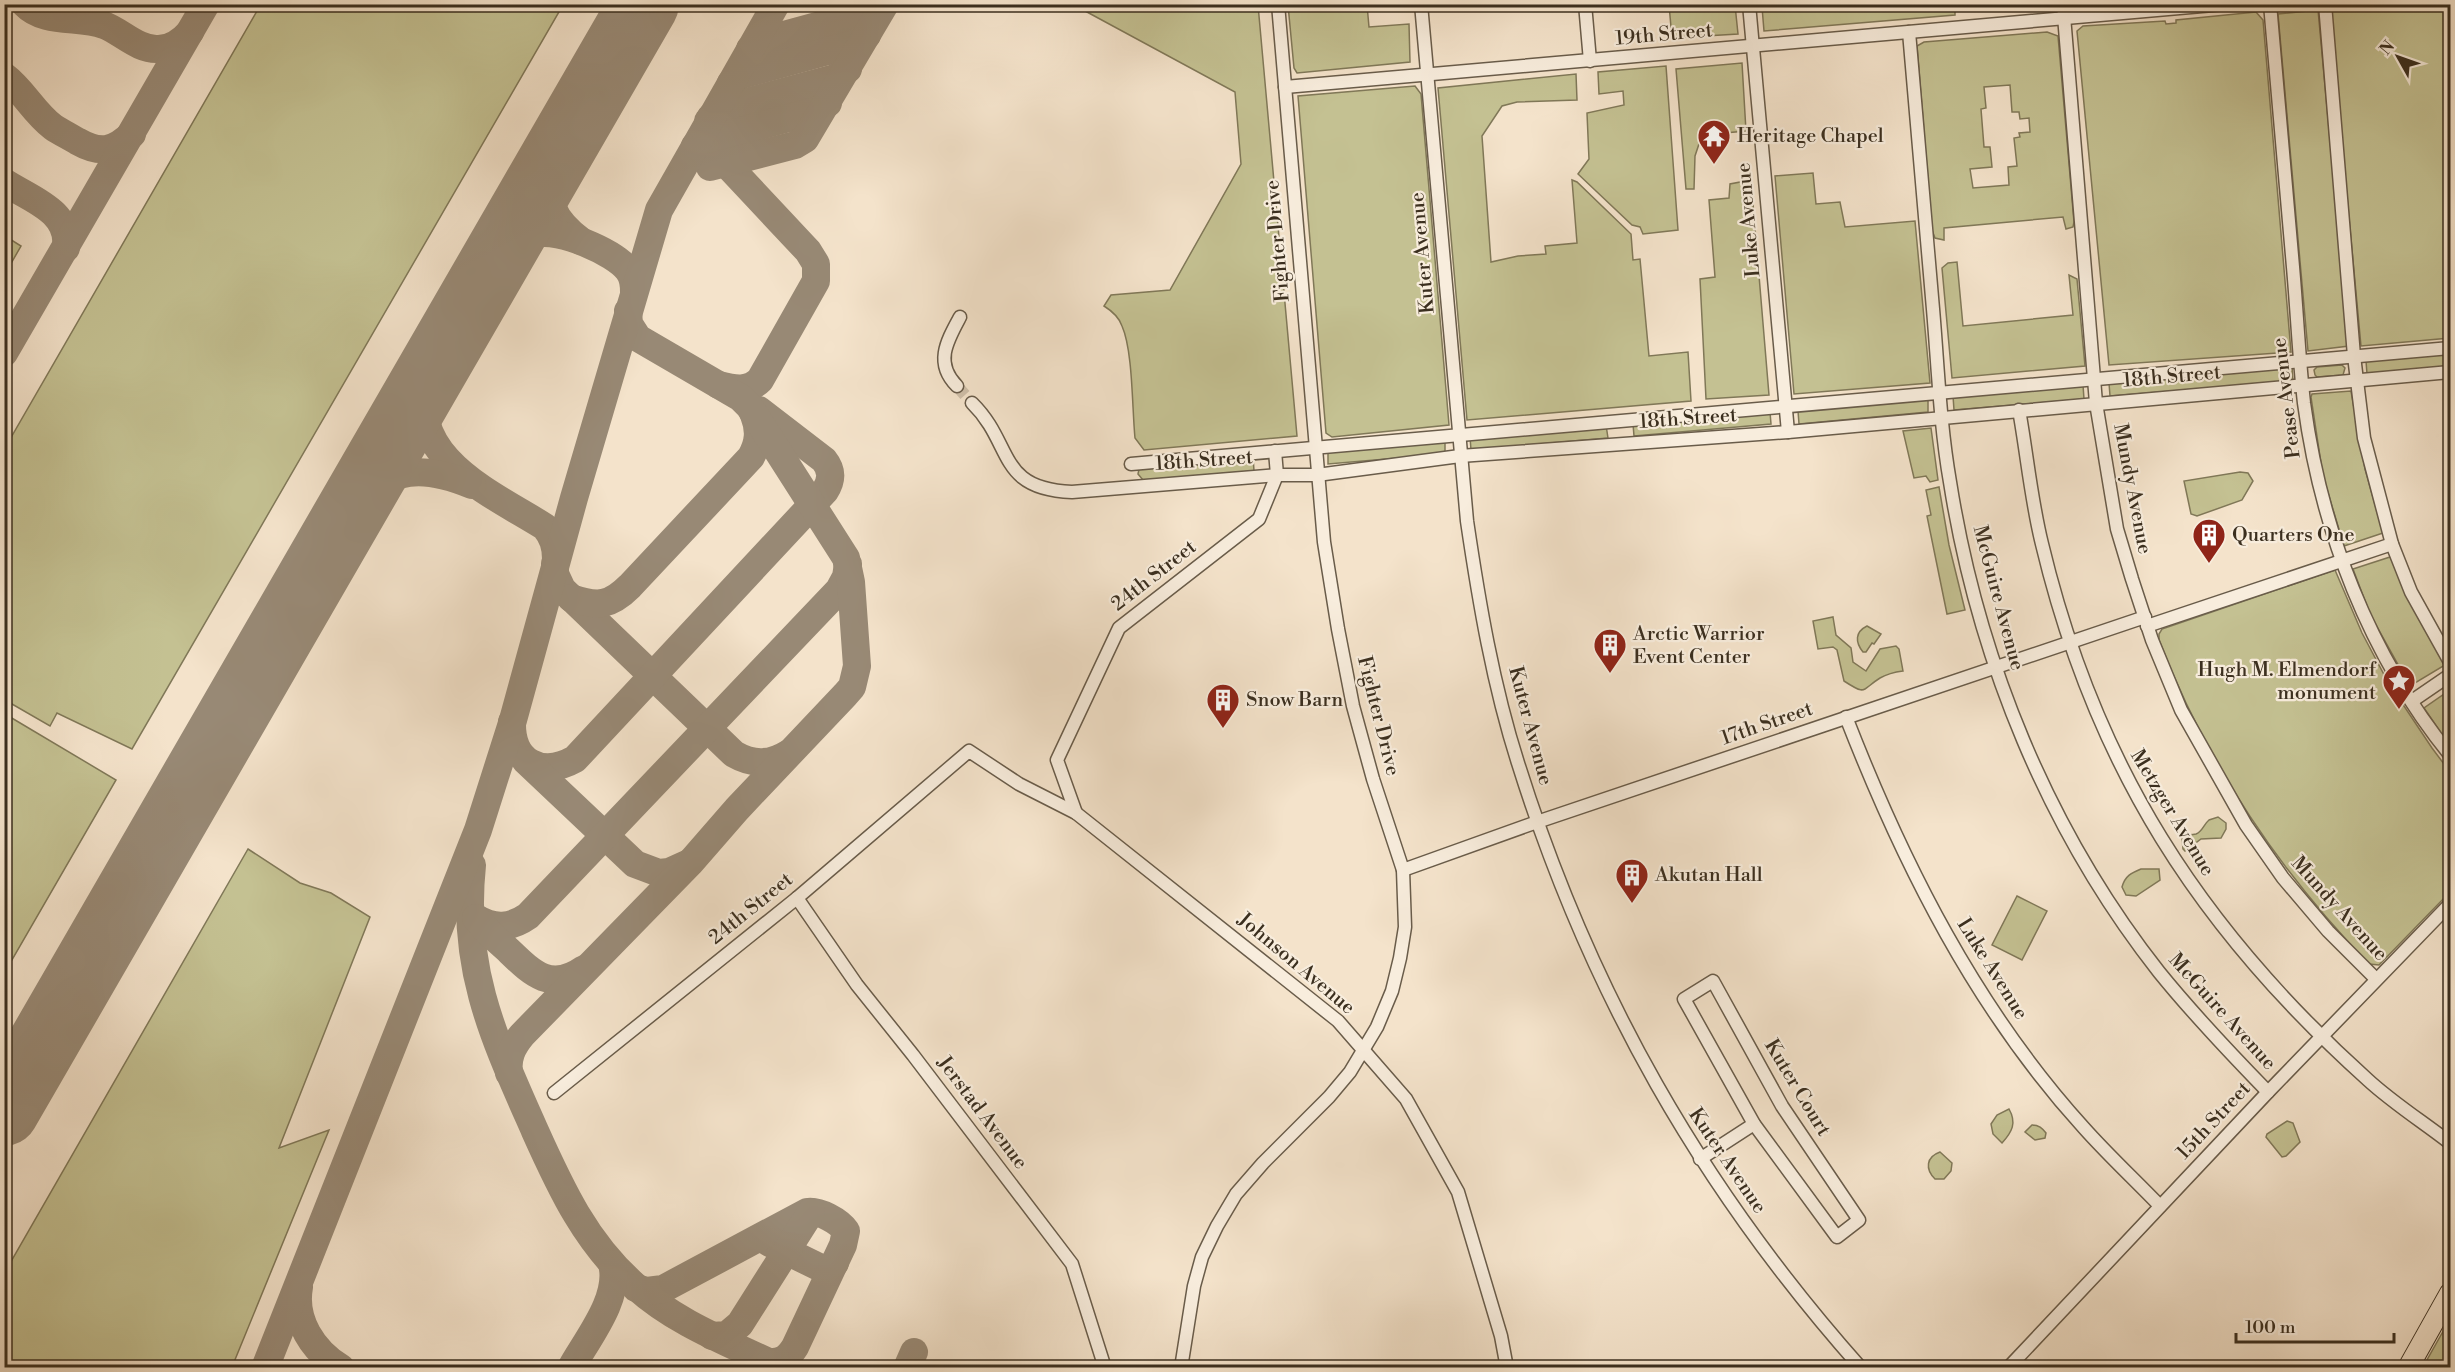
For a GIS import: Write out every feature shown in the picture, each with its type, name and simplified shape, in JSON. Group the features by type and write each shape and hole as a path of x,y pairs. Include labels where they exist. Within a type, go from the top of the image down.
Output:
{"main road":[{"path":"2408,1368 2451,1293"}],"street":[{"name":"Fighter Drive","path":"1181,1368 1194,1286 1202,1257 1217,1226 1243,1186 1263,1162 1329,1097 1363,1052 1377,1027 1392,991 1405,927 1403,870 1373,779 1353,706 1324,542 1314,448 1278,4"},
{"name":"Kuter Avenue","path":"1421,4 1460,456 1479,597 1517,761 1553,868 1604,988 1665,1101 1700,1159 1780,1272 1861,1368"},
{"path":"1585,4 1590,61"},
{"name":"Luke Avenue","path":"1749,4 1788,432"},
{"name":"Mundy Avenue","path":"2063,4 2096,379 2096,403 2116,529 2146,621 2181,710 2246,825 2283,878 2376,980"},
{"name":"19th Street","path":"1286,87 2225,4"},
{"name":"Pease Avenue","path":"2270,4 2304,400 2315,466 2341,560 2379,646 2412,701 2451,755"},
{"path":"2325,4 2354,356 2364,438 2392,544 2422,612 2451,662"},
{"name":"McGuire Avenue","path":"1909,32 1942,417 1950,482 1965,561 1994,667 2048,796 2088,868 2159,971 2211,1034 2268,1092"},
{"path":"957,386 946,372 943,354 949,336 960,317"},
{"name":"18th Street","path":"1131,464 2451,348"},
{"name":"18th Street","path":"972,403 987,422 1014,469 1026,481 1040,489 1072,492 1277,475 1317,475 1460,456 1788,432 2451,372"},
{"name":"Metzger Avenue","path":"2019,410 2042,543 2089,695 2127,781 2172,858 2205,906 2257,968 2321,1036 2370,1082 2451,1143"},
{"path":"1621,421 1625,443"},
{"name":"24th Street","path":"1076,813 1057,760 1119,628 1259,519 1277,475 1275,451"},
{"name":"17th Street","path":"1403,870 1994,667 2392,544"},
{"path":"2412,701 2451,675"},
{"name":"Luke Avenue","path":"1846,717 1897,840 1948,939 1977,985 2032,1064 2083,1127 2160,1206"},
{"name":"24th Street","path":"554,1094 796,898 969,751"},
{"name":"Johnson Avenue","path":"969,751 1019,784 1076,813 1338,1021 1406,1099 1458,1192 1501,1336 1507,1368"},
{"name":"Jerstad Avenue","path":"796,898 857,985 1072,1264 1106,1368"},
{"name":"15th Street","path":"2008,1368 2321,1036 2450,905"},
{"name":"Kuter Court","path":"1713,981 1782,1106 1859,1220 1837,1237 1754,1124 1684,999 1713,981"},
{"path":"1700,1159 1754,1124"}],"shaded area":[{"path":"261,4 563,5 132,749 57,713 50,726 5,700 5,448"},
{"path":"1790,4 1955,5 1955,15 1764,31 1762,7"},
{"path":"1074,5 1258,5 1297,436 1144,450 1135,438 1126,337 1119,320 1104,306 1111,295 1170,290 1241,164 1235,92"},
{"path":"1288,5 1367,5 1369,27 1409,24 1410,62 1297,73 1294,68"},
{"path":"1669,5 1735,5 1738,34 1672,38"},
{"path":"2450,5 2450,338 2361,346 2330,14 2339,6"},
{"path":"2318,10 2349,346 2308,351 2278,14"},
{"path":"2256,12 2263,20 2291,352 2109,365 2077,31 2083,26 2165,21 2166,24 2176,23 2176,20"},
{"path":"2047,32 2058,36 2073,227 2066,229 2063,217 1944,228 1944,240 1935,238 1932,230 1917,46 1924,42","holes":["2010,85 2012,112 2019,112 2020,119 2029,118 2030,132 2019,133 2020,137 2014,138 2017,166 2008,167 2009,185 1973,188 1970,169 1992,167 1990,147 1984,147 1981,109 1986,108 1984,87"]},
{"path":"1742,63 1746,131 1702,135 1695,156 1694,189 1686,189 1676,69"},
{"path":"1666,66 1678,230 1643,234 1640,227 1632,225 1578,174 1589,159 1587,113 1624,105 1623,91 1599,94 1598,72"},
{"path":"1576,74 1577,100 1517,102 1502,106 1482,136 1491,262 1518,256 1546,254 1545,246 1577,243 1572,180 1577,182 1631,234 1633,260 1640,259 1649,356 1688,352 1691,401 1467,420 1438,88"},
{"path":"1415,86 1421,94 1449,425 1332,437 1326,433 1298,96"},
{"path":"1813,173 1816,204 1840,202 1845,227 1915,221 1930,383 1794,394 1775,176"},
{"path":"1751,180 1769,395 1706,399 1700,279 1715,277 1709,200 1729,198 1730,184"},
{"path":"5,236 21,246 5,274"},
{"path":"1957,262 1963,326 2073,315 2069,275 2077,279 2085,366 1952,378 1942,268 1948,263"},
{"path":"2450,353 2450,367 2367,374 2366,361"},
{"path":"2342,365 2345,368 2343,375 2317,377 2315,375 2314,370 2317,367"},
{"path":"2292,367 2293,381 2110,396 2109,383"},
{"path":"2083,385 2084,399 1954,410 1953,396"},
{"path":"2351,391 2365,469 2383,533 2344,546 2323,476 2311,397 2312,394"},
{"path":"1928,399 1928,412 1799,424 1798,411"},
{"path":"1770,412 1771,424 1634,436 1633,424"},
{"path":"1606,425 1608,438 1471,450 1470,437"},
{"path":"1931,428 1938,480 1930,482 1926,476 1914,478 1903,431"},
{"path":"1445,440 1445,454 1328,464 1328,451"},
{"path":"1253,456 1254,471 1143,480 1138,474 1139,469"},
{"path":"2240,472 2248,473 2253,481 2242,500 2197,516 2191,514 2184,481"},
{"path":"1939,487 1949,545 1965,610 1947,614 1927,516 1931,515 1926,490"},
{"path":"2390,557 2445,665 2410,686 2370,614 2353,569"},
{"path":"2335,570 2362,633 2388,682 2450,772 2450,892 2379,965 2369,964 2304,891 2275,852 2222,771 2199,729 2159,640 2162,629"},
{"path":"1833,617 1836,635 1851,648 1853,662 1866,671 1880,649 1896,646 1899,649 1903,671 1891,673 1864,690 1857,689 1844,681 1837,650 1833,647 1818,649 1813,621"},
{"path":"1867,626 1881,634 1866,652 1863,652 1859,645 1858,634"},
{"path":"2450,690 2450,746 2424,708"},
{"path":"5,714 116,780 5,972"},
{"path":"2218,817 2226,823 2226,829 2221,838 2201,839 2185,851 2183,849 2182,838 2198,833 2209,820"},
{"path":"248,849 300,883 331,893 370,917 279,1148 329,1130 232,1367 5,1367 5,1272"},
{"path":"2141,869 2159,869 2160,880 2136,896 2126,895 2122,887 2125,880"},
{"path":"2017,896 2047,911 2022,960 1992,945"},
{"path":"2009,1109 2013,1123 2002,1143 1993,1134 1991,1124 1997,1115"},
{"path":"2287,1121 2293,1123 2300,1142 2282,1157 2266,1137"},
{"path":"2032,1125 2038,1126 2046,1133 2045,1138 2035,1140 2025,1132"},
{"path":"1940,1152 1952,1163 1951,1171 1944,1179 1935,1179 1928,1164 1935,1154"},
{"path":"2450,1319 2450,1367 2423,1367"}],"taxiway":[{"path":"25,4 33,10 52,17 104,25 137,44 151,49 171,46 190,32"},
{"path":"4,353 206,4"},
{"path":"265,1368 478,830 513,720 574,498 659,210 776,4"},
{"path":"750,49 762,41 868,12 884,4"},
{"path":"710,167 795,145 805,139 885,4"},
{"path":"731,83 741,75 853,44 867,35"},
{"path":"711,117 720,109 835,78 848,69"},
{"path":"4,76 53,127 85,145 100,149 112,148 132,134"},
{"path":"695,146 700,142 818,110 828,103"},
{"path":"708,121 710,139 718,155 808,251 816,264 816,281 760,380 746,388 719,385"},
{"path":"551,166 549,189 553,208 563,225 581,241"},
{"path":"4,182 55,215 66,235 66,248"},
{"path":"492,267 529,236 546,233 558,235 599,249 621,263 631,275 634,292"},
{"path":"509,1073 511,1053 522,1035 690,863 737,809 845,695 852,687 857,666 851,582 846,558 749,406 741,398 638,338 629,324 628,311"},
{"path":"428,378 424,406 429,430 440,451 478,486 545,527 553,542 556,559"},
{"path":"512,722 517,747 530,763 551,767 575,759 825,491 830,475 824,460 759,410"},
{"path":"571,598 589,603 603,603 623,593 751,457 758,436 754,415"},
{"path":"355,505 382,483 395,476 409,473 438,474 472,485"},
{"path":"555,564 555,574 562,589 734,754 748,760 762,762 775,760 789,753"},
{"path":"476,918 489,924 502,926 515,923 528,916 839,590 846,577 848,564"},
{"path":"525,760 635,864 659,873 669,872 689,863"},
{"path":"472,865 471,938 484,1002 506,1065 555,1174 576,1214 602,1252 651,1299 686,1322 781,1368"},
{"path":"476,918 524,965 542,977 561,979 584,969"},
{"path":"636,1288 647,1291 663,1289 807,1212 828,1217 846,1231 843,1245 795,1347 785,1359 770,1362"},
{"path":"712,1336 727,1335 740,1324 811,1212"},
{"path":"768,1242 821,1268 826,1269 835,1263"},
{"path":"571,1368 607,1304 612,1291 612,1264"},
{"path":"299,1287 299,1311 307,1334 322,1353 341,1368"},
{"path":"907,1368 914,1352"}],"runway":[{"path":"4,1111 644,4"}],"tunnel":[{"path":"957,386 972,403"}],"place":[{"name":"Heritage Chapel","path":"1714,165"},
{"name":"Quarters One","path":"2209,564"},
{"name":"Arctic Warrior Event Center","path":"1610,674"},
{"name":"Hugh M. Elmendorf monument","path":"2399,710"},
{"name":"Snow Barn","path":"1223,729"},
{"name":"Akutan Hall","path":"1632,904"}]}
